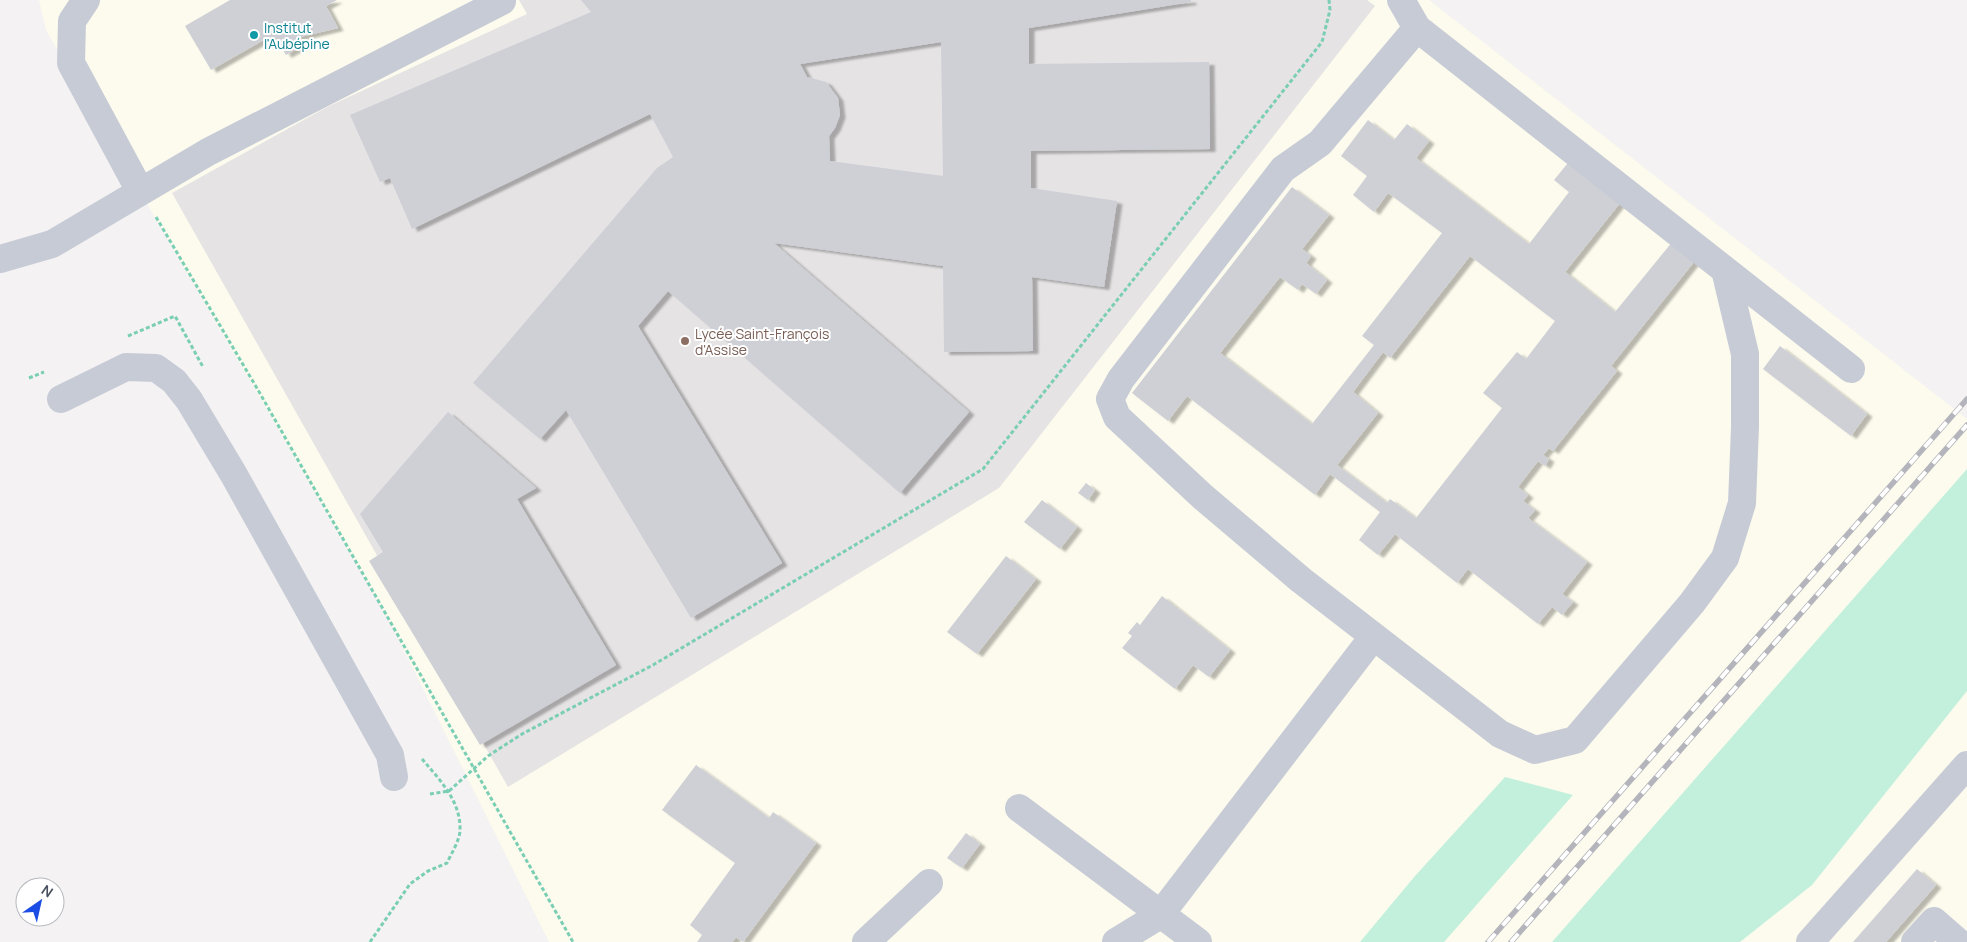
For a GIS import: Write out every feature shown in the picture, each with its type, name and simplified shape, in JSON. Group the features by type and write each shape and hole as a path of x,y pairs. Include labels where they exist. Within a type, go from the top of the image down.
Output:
{"lane":[{"path":"86,0 72,21 71,64 140,191"},
{"path":"1401,0 1417,28 1726,274 1851,369"},
{"path":"0,259 52,244 208,152 502,1"},
{"path":"1417,28 1320,143 1283,168 1121,378 1110,399 1116,417 1203,497 1373,637 1500,734 1535,750 1575,740 1692,603 1725,558 1742,503 1745,418 1745,354 1726,274"},
{"path":"60,399 126,367 156,368 174,381 189,400 234,475 386,747 390,755 394,777"},
{"path":"1116,942 1160,915 1373,637"},
{"path":"1810,942 1967,765"},
{"path":"1018,808 1198,942"},
{"path":"866,942 929,883"},
{"path":"1915,942 1934,921 1958,942"}],"path":[{"path":"430,794 449,791 488,756 522,734 653,665 983,469 1322,42 1330,10 1329,0"},
{"path":"140,191 258,390 573,942"}],"shaded area":[{"path":"39,0 1429,0 1967,419 1967,942 549,942 388,618 46,30"},
{"name":"Lycée Saint-François d'Assise","path":"519,0 1367,0 1375,6 999,488 508,787 172,193 327,107 527,14"}],"green space":[{"path":"1967,469 1967,691 1812,885 1740,942 1552,942"},
{"path":"1505,777 1573,795 1444,942 1360,942 1415,876"}],"building":[{"name":"Institut l'Aubépine","path":"230,0 337,0 326,6 338,28 296,38 300,47 286,55 276,38 267,38 211,70 185,26"},
{"path":"581,0 1191,0 1191,2 1029,28 1029,64 1209,62 1210,149 1031,151 1031,188 1117,201 1104,287 1032,277 1033,351 944,352 943,266 774,243 969,412 900,493 668,291 638,326 782,563 691,618 566,410 540,439 473,383 657,168 673,157 650,114 412,229 390,178 380,182 350,115 591,12","holes":["941,42 943,176 830,161 829,136 835,128 840,115 838,98 826,82 807,77 800,64"]},
{"path":"1368,120 1394,140 1407,124 1429,141 1416,158 1529,244 1569,192 1554,180 1572,158 1624,198 1565,272 1615,312 1673,241 1697,258 1611,366 1617,371 1553,451 1549,448 1543,455 1549,459 1545,466 1538,461 1518,487 1528,495 1523,501 1535,510 1528,518 1587,562 1562,594 1573,602 1562,615 1552,607 1538,624 1468,569 1457,583 1395,534 1378,555 1359,540 1380,512 1330,474 1315,495 1187,396 1168,421 1132,393 1292,187 1329,215 1302,249 1311,256 1306,263 1327,280 1316,294 1302,284 1298,290 1280,277 1220,353 1312,424 1374,345 1362,336 1442,233 1388,193 1374,212 1353,195 1367,176 1341,156","holes":["1470,256 1555,321 1526,359 1517,352 1483,393 1502,408 1416,518 1390,499 1387,503 1337,465 1378,413 1353,392 1383,352 1390,358"]},
{"path":"1780,346 1867,414 1851,436 1763,369"},
{"path":"448,412 536,488 517,499 616,665 480,745 369,561 383,552 360,514"},
{"path":"1086,483 1095,490 1088,500 1078,493"},
{"path":"1042,500 1077,527 1060,549 1024,522"},
{"path":"1006,556 1036,579 977,654 947,632"},
{"path":"1162,596 1230,650 1209,677 1193,665 1175,689 1122,648 1132,636 1128,633 1137,622 1140,625"},
{"path":"696,765 769,818 773,812 816,843 743,942 736,937 732,942 697,942 702,935 690,925 735,863 662,810"},
{"path":"966,833 980,844 962,868 947,858"},
{"path":"1917,869 1936,885 1886,942 1853,942"}],"railway":[{"path":"1488,942 1967,399"},
{"path":"1511,942 1967,425"}],"place":[{"name":"Institut l'Aubépine","path":"254,35"},
{"name":"Lycée Saint-François d'Assise","path":"685,341"}]}
